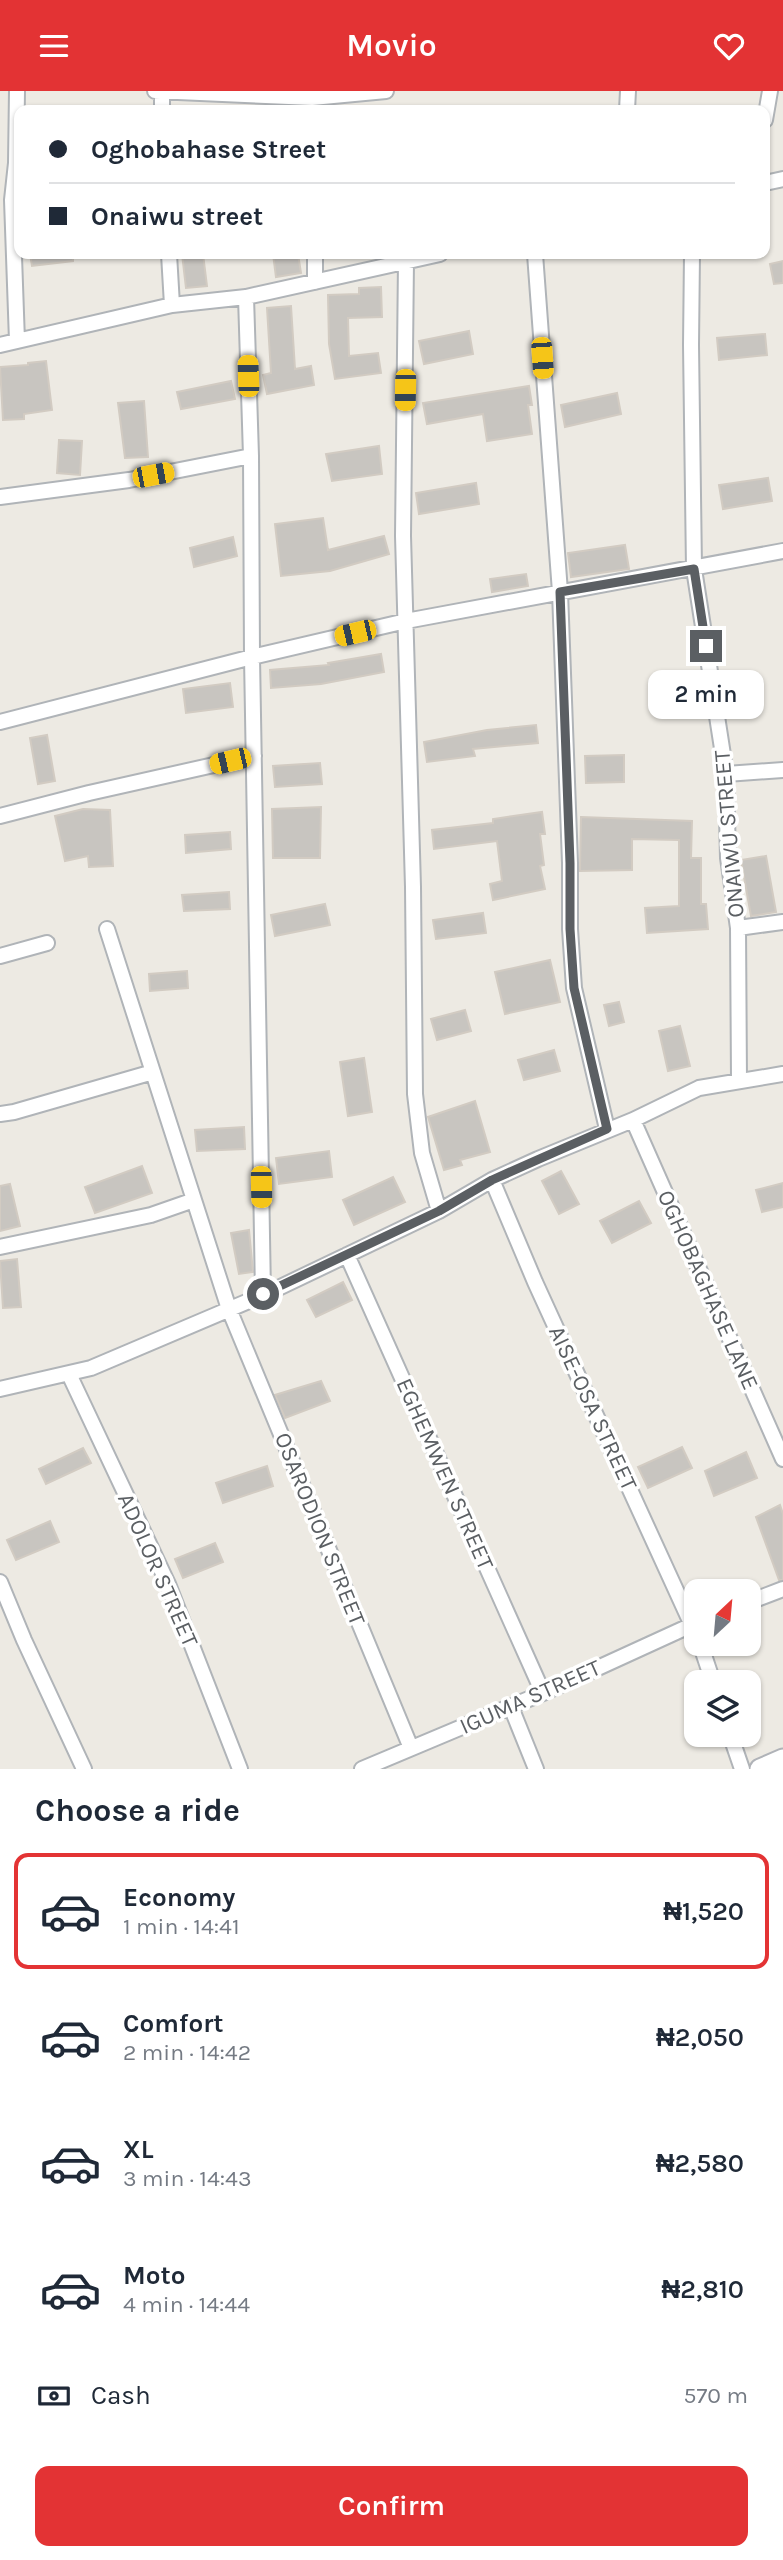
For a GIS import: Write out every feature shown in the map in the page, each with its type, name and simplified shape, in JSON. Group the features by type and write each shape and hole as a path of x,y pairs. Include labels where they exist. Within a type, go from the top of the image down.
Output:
{"street":[{"path":"158,92 312,104 386,91"},
{"path":"14,182 14,257"},
{"path":"14,259 17,341"},
{"path":"169,259 172,305"},
{"path":"315,259 315,282"},
{"path":"0,345 172,305 246,297 416,259"},
{"path":"535,259 560,592 574,988 607,1129"},
{"name":"ONAIWU STREET","path":"692,259 694,569 726,775 728,858 738,927 739,1080"},
{"path":"407,261 403,523 413,887 415,1094 422,1153 439,1211"},
{"path":"246,297 251,456 263,1294"},
{"path":"0,497 129,480 251,456"},
{"path":"0,722 252,657 406,621 783,551"},
{"path":"0,816 254,756"},
{"path":"726,775 783,771"},
{"path":"738,927 783,922"},
{"name":"OSARODION STREET","path":"107,929 229,1309 411,1748"},
{"path":"0,956 47,943"},
{"path":"0,1114 153,1072"},
{"path":"0,1389 91,1368 229,1309 439,1211 492,1180 633,1120 699,1088 783,1074"},
{"name":"OGHOBAGHASE LANE","path":"633,1120 783,1459"},
{"name":"AISE-OSA STREET","path":"492,1180 535,1282 684,1603"},
{"path":"0,1247 151,1215 194,1200"},
{"name":"EGHEMWEN STREET","path":"347,1255 543,1693"},
{"name":"ADOLOR STREET","path":"69,1374 167,1584 240,1769"},
{"path":"0,1582 84,1769"},
{"path":"761,1597 783,1589"},
{"name":"IGUMA STREET","path":"362,1769 684,1632"},
{"path":"511,1707 536,1769"},
{"path":"734,1747 742,1769"},
{"path":"760,1769 783,1759"}],"building":[{"path":"31,259 73,259 73,261 32,266"},
{"path":"183,259 204,259 207,286 186,288"},
{"path":"274,259 299,259 301,273 276,277"},
{"path":"783,261 783,283 774,284 770,264"},
{"path":"381,287 382,317 348,318 349,356 378,353 381,373 335,379 329,344 328,295 359,294 359,288"},
{"path":"291,306 295,369 311,366 314,385 267,394 263,375 271,373 267,308"},
{"path":"469,331 473,354 424,364 419,341"},
{"path":"765,334 767,355 719,360 717,338"},
{"path":"46,361 52,410 24,414 24,419 3,420 0,367"},
{"path":"231,381 235,399 181,409 177,392"},
{"path":"529,386 532,405 528,405 532,434 487,441 483,414 427,424 423,403"},
{"path":"617,393 621,414 565,427 561,405"},
{"path":"144,401 148,457 125,458 118,403"},
{"path":"59,440 82,441 80,475 57,473"},
{"path":"379,446 382,474 332,481 326,454"},
{"path":"768,478 772,501 723,509 719,485"},
{"path":"476,483 479,504 419,514 416,493"},
{"path":"323,518 328,550 384,536 389,554 330,571 281,576 275,524"},
{"path":"233,537 237,556 194,567 190,548"},
{"path":"625,545 629,569 571,577 568,553"},
{"path":"526,574 528,586 492,592 490,579"},
{"path":"381,654 384,672 321,684 271,688 270,670 329,665 328,663"},
{"path":"230,683 233,707 186,713 183,689"},
{"path":"536,725 538,743 473,749 475,756 427,762 424,742 487,730"},
{"path":"47,735 55,781 38,784 30,738"},
{"path":"624,755 624,782 586,783 585,756"},
{"path":"320,763 322,784 275,787 273,766"},
{"path":"321,807 320,858 273,858 272,809"},
{"path":"83,809 110,810 113,866 89,867 88,856 65,861 55,816"},
{"path":"542,812 545,834 540,834 544,865 540,866 545,889 493,900 490,884 502,881 497,841 434,849 432,830 493,823 493,819"},
{"path":"581,817 692,821 691,858 701,858 701,904 706,904 708,929 647,933 645,908 679,906 679,840 632,839 632,870 580,871"},
{"path":"230,832 231,849 186,853 185,835"},
{"path":"766,856 776,912 751,916 741,860"},
{"path":"229,892 230,909 184,911 182,895"},
{"path":"325,904 330,925 275,936 271,915"},
{"path":"483,913 486,933 436,939 433,920"},
{"path":"550,960 560,1002 505,1014 495,972"},
{"path":"187,971 188,988 150,991 149,974"},
{"path":"619,1002 624,1022 609,1026 604,1005"},
{"path":"465,1010 471,1031 437,1040 431,1019"},
{"path":"680,1026 690,1066 668,1071 659,1031"},
{"path":"554,1050 560,1071 524,1080 518,1060"},
{"path":"364,1058 372,1112 348,1116 340,1062"},
{"path":"475,1101 490,1152 460,1160 462,1165 444,1170 428,1117"},
{"path":"244,1127 245,1149 197,1151 195,1130"},
{"path":"329,1151 332,1177 279,1184 276,1158"},
{"path":"142,1166 152,1193 95,1213 85,1187"},
{"path":"561,1171 579,1204 559,1214 542,1181"},
{"path":"393,1177 405,1202 354,1225 343,1200"},
{"path":"783,1183 783,1207 762,1212 756,1190"},
{"path":"10,1184 20,1226 0,1231 0,1186"},
{"path":"639,1201 651,1223 612,1243 600,1221"},
{"path":"249,1230 253,1272 239,1274 231,1233"},
{"path":"17,1259 21,1307 3,1308 0,1261"},
{"path":"343,1282 352,1300 316,1317 307,1300"},
{"path":"321,1381 330,1401 285,1418 275,1395"},
{"path":"682,1447 692,1468 648,1488 638,1467"},
{"path":"83,1448 91,1463 46,1484 39,1469"},
{"path":"746,1452 757,1478 714,1496 705,1471"},
{"path":"267,1466 273,1486 223,1503 216,1483"},
{"path":"780,1505 783,1514 783,1580 779,1580 756,1517"},
{"path":"50,1521 59,1542 16,1560 7,1540"},
{"path":"215,1543 223,1562 183,1578 175,1559"}],"route":[{"path":"263,1294 439,1211 492,1180 607,1129 574,988 560,592 694,569 706,646"}]}
